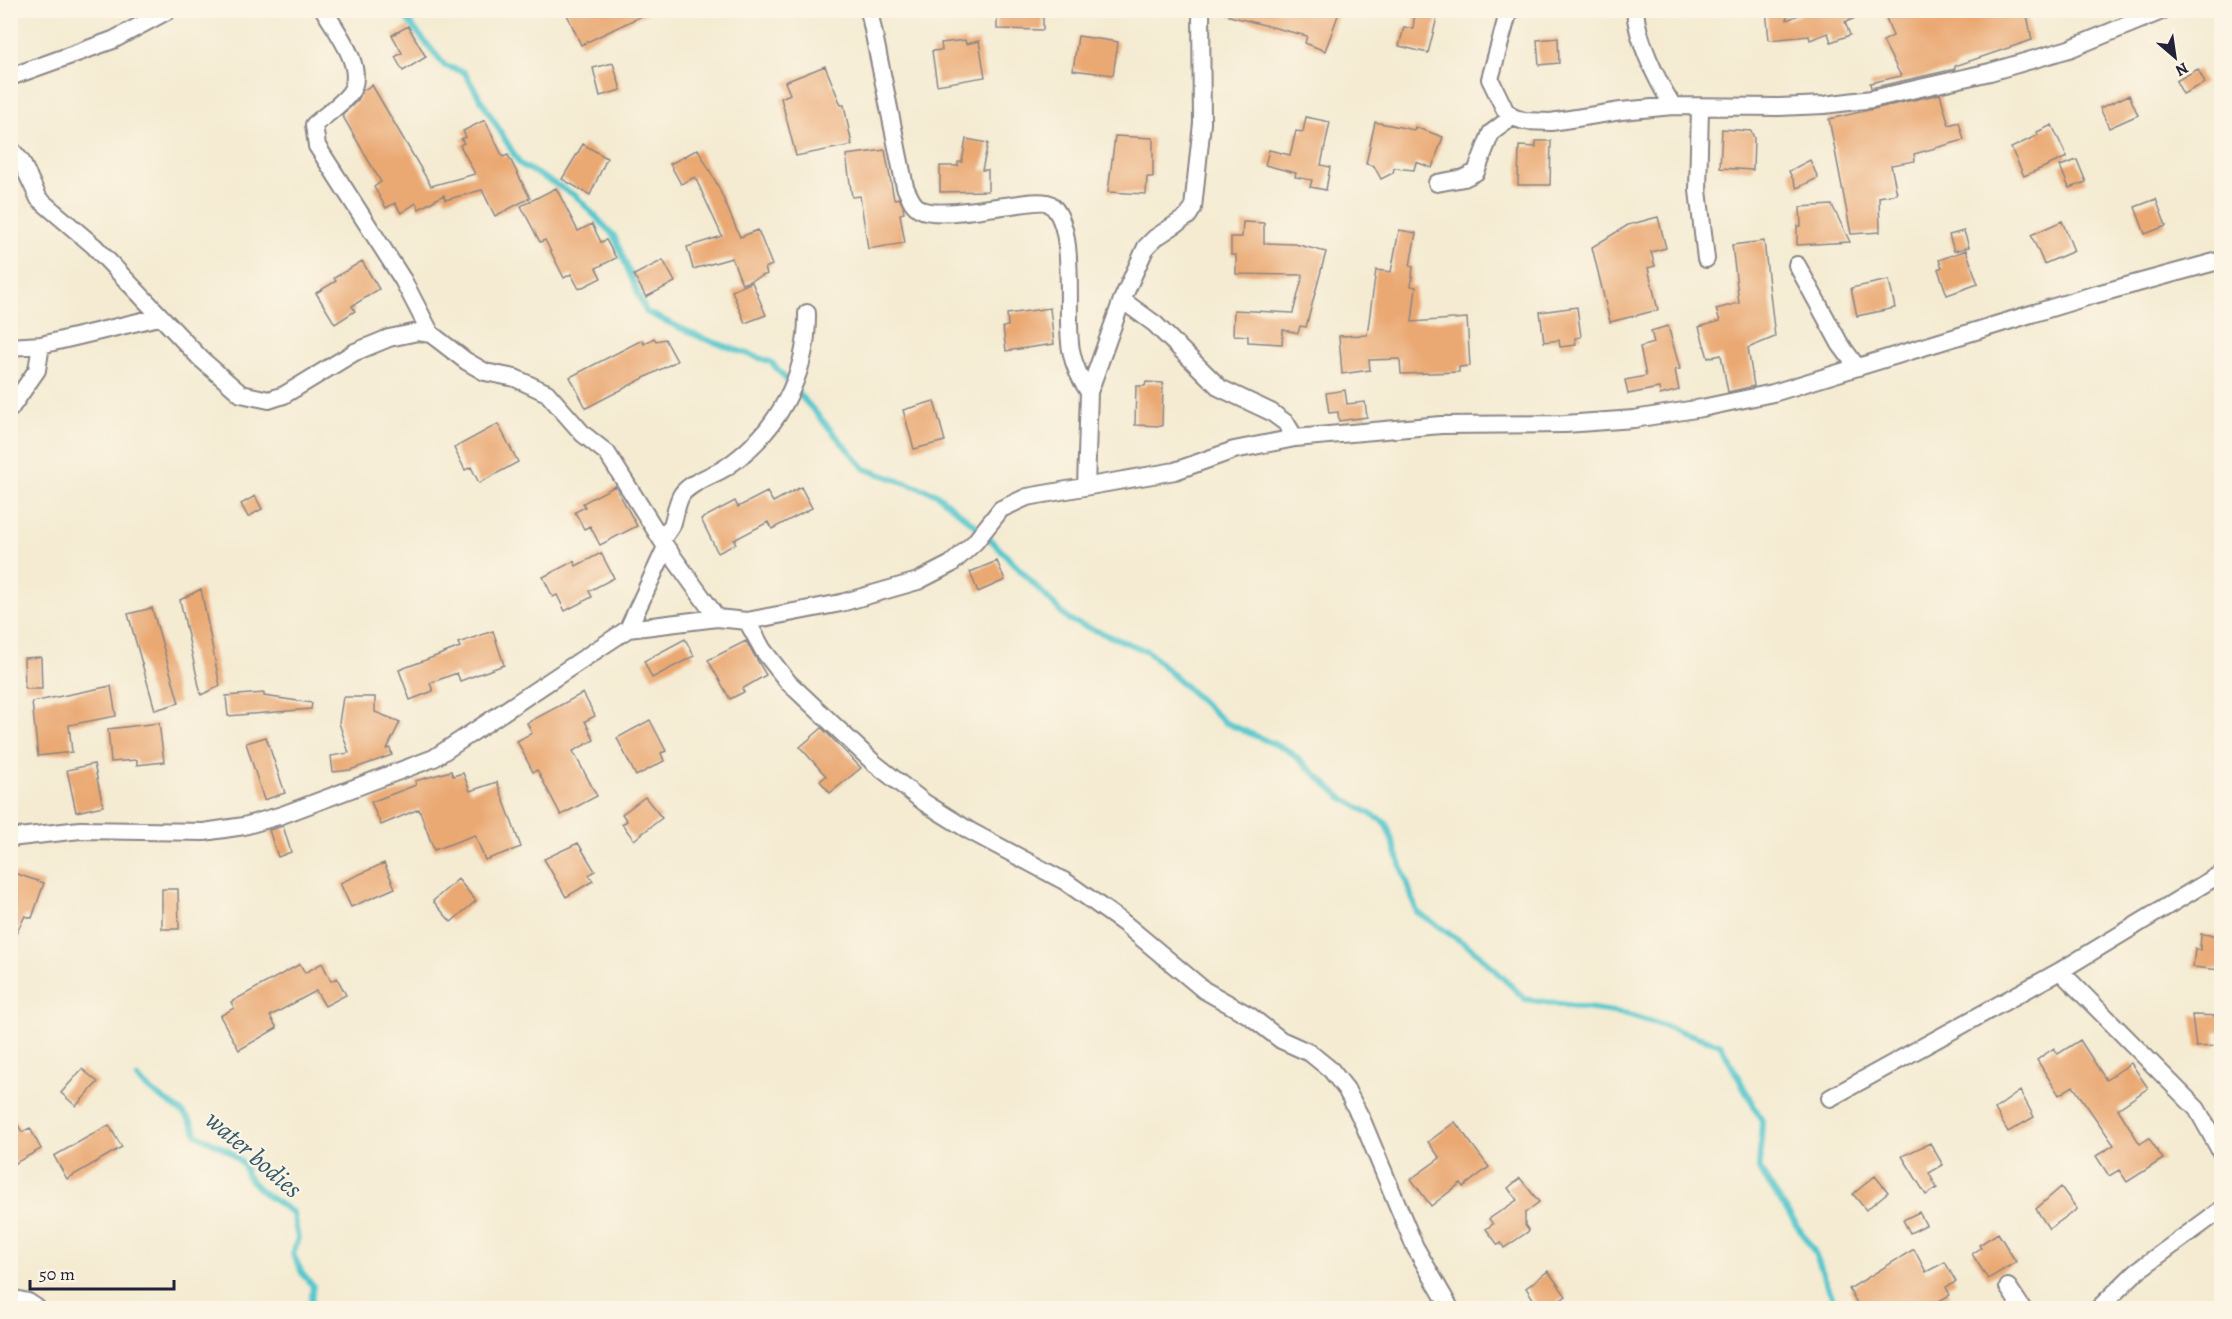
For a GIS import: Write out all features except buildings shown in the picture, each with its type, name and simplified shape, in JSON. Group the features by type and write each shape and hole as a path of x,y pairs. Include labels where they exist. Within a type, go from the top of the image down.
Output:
{"street":[{"path":"10,77 113,40 169,10"},
{"path":"324,10 353,62 355,77 349,95 314,124 317,146 403,280 431,334 466,361 485,372 529,383 547,393 583,434 607,453 664,543 717,618"},
{"path":"869,10 905,187 913,203 922,210 978,211 1037,201 1048,202 1057,210 1064,234 1070,282 1070,348 1079,377 1089,392"},
{"path":"1086,487 1089,392 1122,300 1146,247 1155,238 1188,216 1194,208 1202,123 1202,10"},
{"path":"1635,10 1636,30 1660,85 1673,106"},
{"path":"1511,12 1490,79 1505,110 1512,117 1524,121 1551,122 1621,111 1673,106 1779,107 1824,105 1872,99 1990,72 2069,49 2164,10"},
{"path":"1700,108 1698,190 1706,259"},
{"path":"1437,183 1464,178 1476,172 1491,133 1512,117"},
{"path":"10,148 21,161 39,199 94,246 159,317 229,386 241,394 269,400 309,382 355,352 389,338 418,332 431,334"},
{"path":"10,838 80,830 204,832 244,826 282,815 434,758 628,629 717,618 747,621 841,603 918,581 951,564 975,542 1001,509 1028,497 1175,471 1234,450 1295,438 1441,425 1565,424 1634,419 1773,393 2080,299 2222,260"},
{"path":"1797,265 1840,344 1857,367"},
{"path":"1122,300 1155,324 1220,388 1271,412 1286,423 1295,438"},
{"path":"628,629 683,494 738,458 757,442 794,388 805,358 807,314"},
{"path":"10,347 41,345 159,317"},
{"path":"10,409 37,369 41,345"},
{"path":"747,621 762,650 795,690 874,763 925,803 970,831 1066,882 1125,924 1204,990 1250,1016 1281,1040 1310,1053 1331,1070 1346,1089 1362,1120 1415,1248 1450,1308"},
{"path":"1830,1098 2060,971 2222,873"},
{"path":"2060,971 2196,1109 2222,1154"},
{"path":"2099,1308 2137,1271 2222,1209"},
{"path":"2008,1287 2022,1308"},
{"path":"10,1298 28,1302 38,1308"}],"waterway":[{"path":"408,21 445,66 464,72 520,164 576,196 614,236 646,312 702,338 771,362 865,469 935,493 982,531 1069,620 1147,651 1224,722 1288,750 1341,797 1386,823 1417,912 1474,950 1525,999 1627,1014 1720,1044 1762,1121 1759,1169 1814,1251 1835,1304 1833,1308"},
{"name":"water bodies","path":"138,1078 187,1117 196,1134 229,1151 244,1165 247,1176 262,1192 293,1213 298,1238 293,1254 303,1275 313,1286 311,1302 318,1308"}]}
